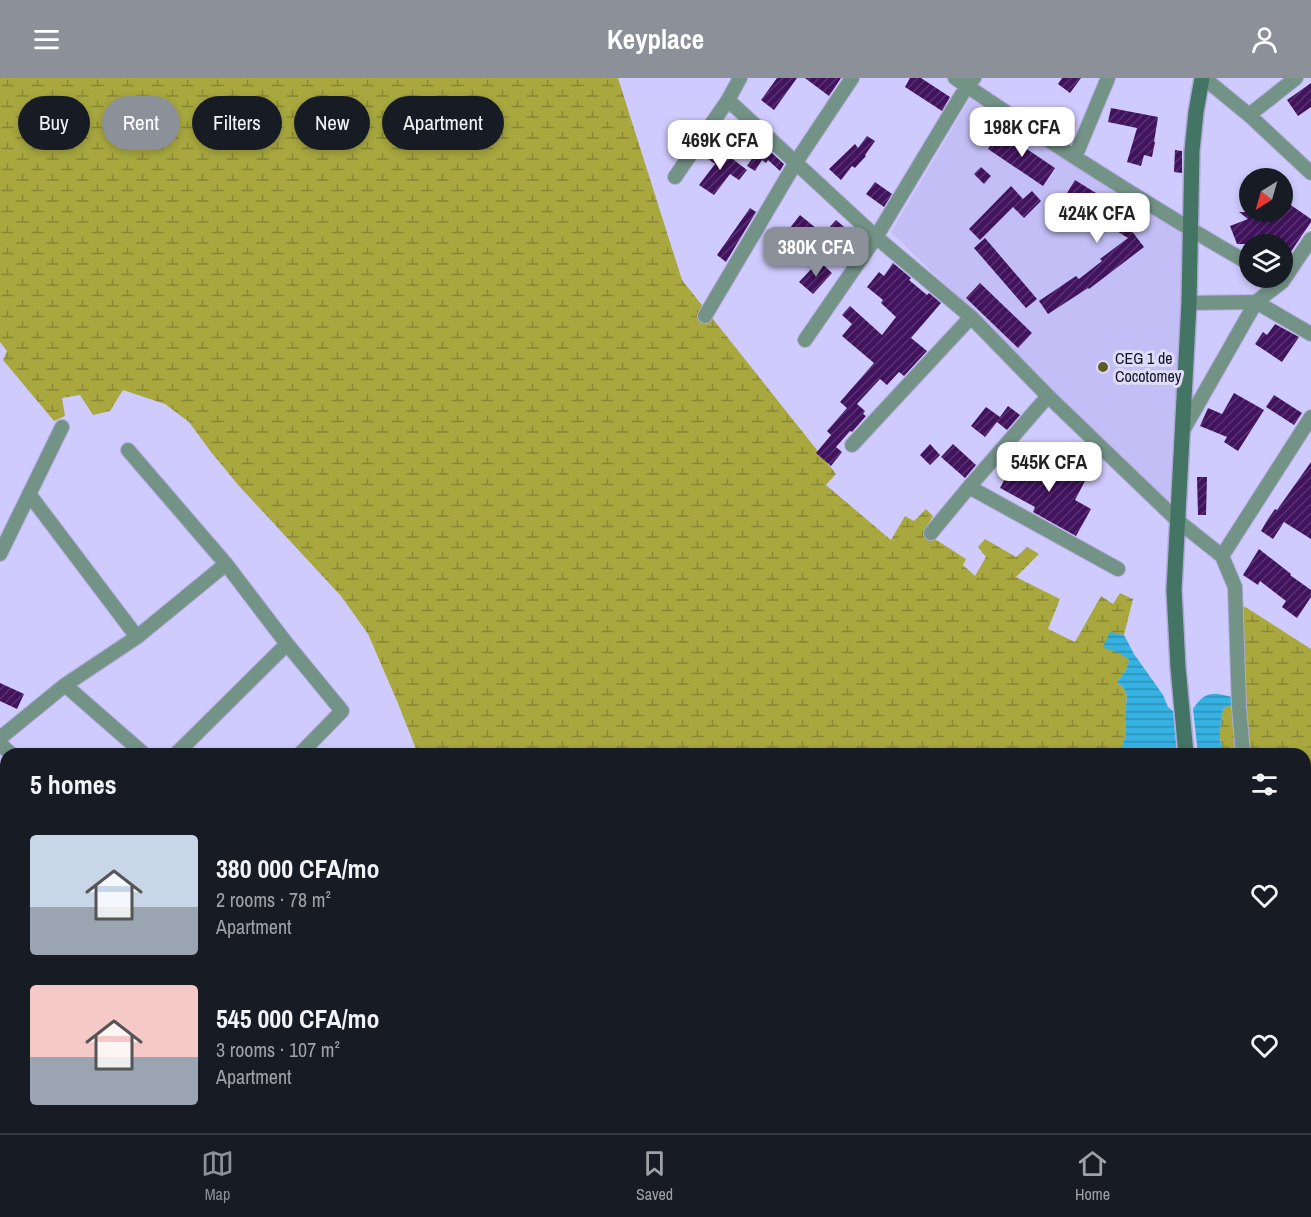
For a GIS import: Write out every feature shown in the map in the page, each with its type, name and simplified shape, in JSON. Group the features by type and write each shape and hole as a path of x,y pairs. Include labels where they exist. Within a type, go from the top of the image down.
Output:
{"main road":[{"path":"1185,748 1174,590 1189,303 1192,151 1196,112 1203,78"}],"street":[{"path":"675,177 728,100 740,78"},
{"path":"705,316 796,162 852,78"},
{"path":"1075,157 1108,78"},
{"path":"1203,78 1249,115 1311,173"},
{"path":"1249,115 1296,78"},
{"path":"805,340 876,237 965,81 1075,157 1239,258"},
{"path":"728,100 876,237 971,317 1048,396 1178,521 1222,556 1235,587 1242,748"},
{"path":"1293,261 1311,239"},
{"path":"1182,432 1256,302 1270,288"},
{"path":"1189,303 1256,302 1311,334"},
{"path":"852,446 971,317"},
{"path":"931,533 1048,396"},
{"path":"1222,556 1311,417"},
{"path":"0,554 62,427"},
{"path":"128,450 226,564 286,644 342,711 306,748"},
{"path":"969,487 1118,569"},
{"path":"29,494 137,637"},
{"path":"0,738 65,685 137,637 226,564"},
{"path":"182,748 286,644"},
{"path":"65,685 137,748"}],"shaded area":[{"name":"CEG 1 de Cocotomey","path":"971,97 1185,231 1169,503 891,232"}],"green space":[{"path":"0,78 618,78 682,280 836,474 826,485 891,540 905,516 914,521 926,509 933,516 924,532 966,559 963,565 975,576 986,557 978,547 985,539 1016,557 1027,547 1039,554 1016,577 1060,599 1048,629 1075,642 1101,596 1113,604 1120,593 1133,599 1124,635 1110,633 1113,651 1121,652 1129,660 1126,670 1117,682 1124,688 1127,696 1126,734 1122,748 416,748 368,634 341,596 239,486 189,422 165,404 123,390 110,411 93,415 80,395 62,398 65,416 54,421 3,360 7,351 0,342"},
{"path":"1236,603 1311,649 1311,748 1223,748 1220,732 1223,709 1228,706 1239,707"}],"water":[{"path":"1110,632 1124,635 1134,654 1163,695 1168,707 1173,711 1193,709 1201,699 1210,694 1232,697 1239,707 1228,706 1223,709 1220,727 1223,748 1119,748 1122,747 1126,734 1127,696 1124,688 1117,682 1126,670 1129,660 1103,647"}],"pier":[{"path":"1193,709 1197,748 1176,748 1173,711"}],"building":[{"path":"777,78 797,78 774,110 761,100"},
{"path":"805,78 841,78 829,96"},
{"path":"910,78 921,78 950,97 942,111 905,87"},
{"path":"1062,78 1081,78 1070,93 1058,84"},
{"path":"1311,83 1311,107 1298,116 1287,100"},
{"path":"1111,108 1158,117 1152,157 1144,155 1141,166 1127,162 1137,128 1108,122"},
{"path":"1000,131 1055,168 1043,186 988,149"},
{"path":"867,136 875,141 866,156 855,168 852,166 841,180 829,169 855,144 858,148"},
{"path":"762,144 784,164 780,171 768,160 766,163 762,160 755,171 747,166"},
{"path":"712,146 747,170 739,180 730,174 714,195 699,185 715,164 704,156"},
{"path":"1175,150 1182,151 1182,173 1174,172"},
{"path":"981,167 991,176 984,184 974,174"},
{"path":"1075,180 1138,219 1131,230 1144,247 1089,289 1048,314 1039,301 1076,276 1079,279 1102,261 1100,259 1128,238 1064,198"},
{"path":"875,182 892,194 884,207 866,194"},
{"path":"1011,186 1023,199 1032,191 1041,201 1024,218 1013,207 980,240 969,229"},
{"path":"1293,207 1311,219 1293,249 1293,234 1239,234 1239,244 1237,244 1230,226 1240,222 1293,222"},
{"path":"750,208 756,212 726,262 717,255"},
{"path":"800,215 828,238 818,251 807,242 790,265 775,253"},
{"path":"836,220 856,237 846,248 827,230"},
{"path":"985,238 1037,299 1026,308 974,248"},
{"path":"819,261 832,273 813,294 799,282"},
{"path":"893,263 927,295 929,293 941,303 911,338 927,351 904,376 899,372 887,385 880,379 857,404 865,411 863,414 866,416 836,447 842,452 831,466 816,453 831,435 827,431 847,408 840,402 874,363 842,336 852,324 842,315 850,306 882,335 896,317 881,303 883,300 867,287 879,272 884,276"},
{"path":"980,283 1032,333 1018,348 966,298"},
{"path":"1275,324 1299,337 1282,362 1255,344 1263,332 1267,335"},
{"path":"1234,393 1264,410 1238,451 1224,442 1227,437 1200,426 1208,408 1222,414"},
{"path":"1274,395 1302,413 1294,425 1266,407"},
{"path":"1008,406 1020,415 1007,430 997,422 985,437 971,426 986,407 1000,417"},
{"path":"930,444 940,455 930,465 920,455"},
{"path":"953,444 976,465 965,478 941,457"},
{"path":"1026,454 1039,464 1041,460 1085,481 1075,500 1091,509 1076,536 1033,512 1035,507 1000,488 1008,473 1010,474"},
{"path":"1311,462 1311,539 1284,522 1273,539 1261,531"},
{"path":"1197,477 1207,477 1206,515 1198,515"},
{"path":"1259,549 1311,590 1311,597 1297,618 1282,607 1286,601 1260,581 1258,585 1243,575"},
{"path":"0,683 24,694 17,709 0,701"}],"place":[{"name":"CEG 1 de Cocotomey","path":"1103,367"}]}
